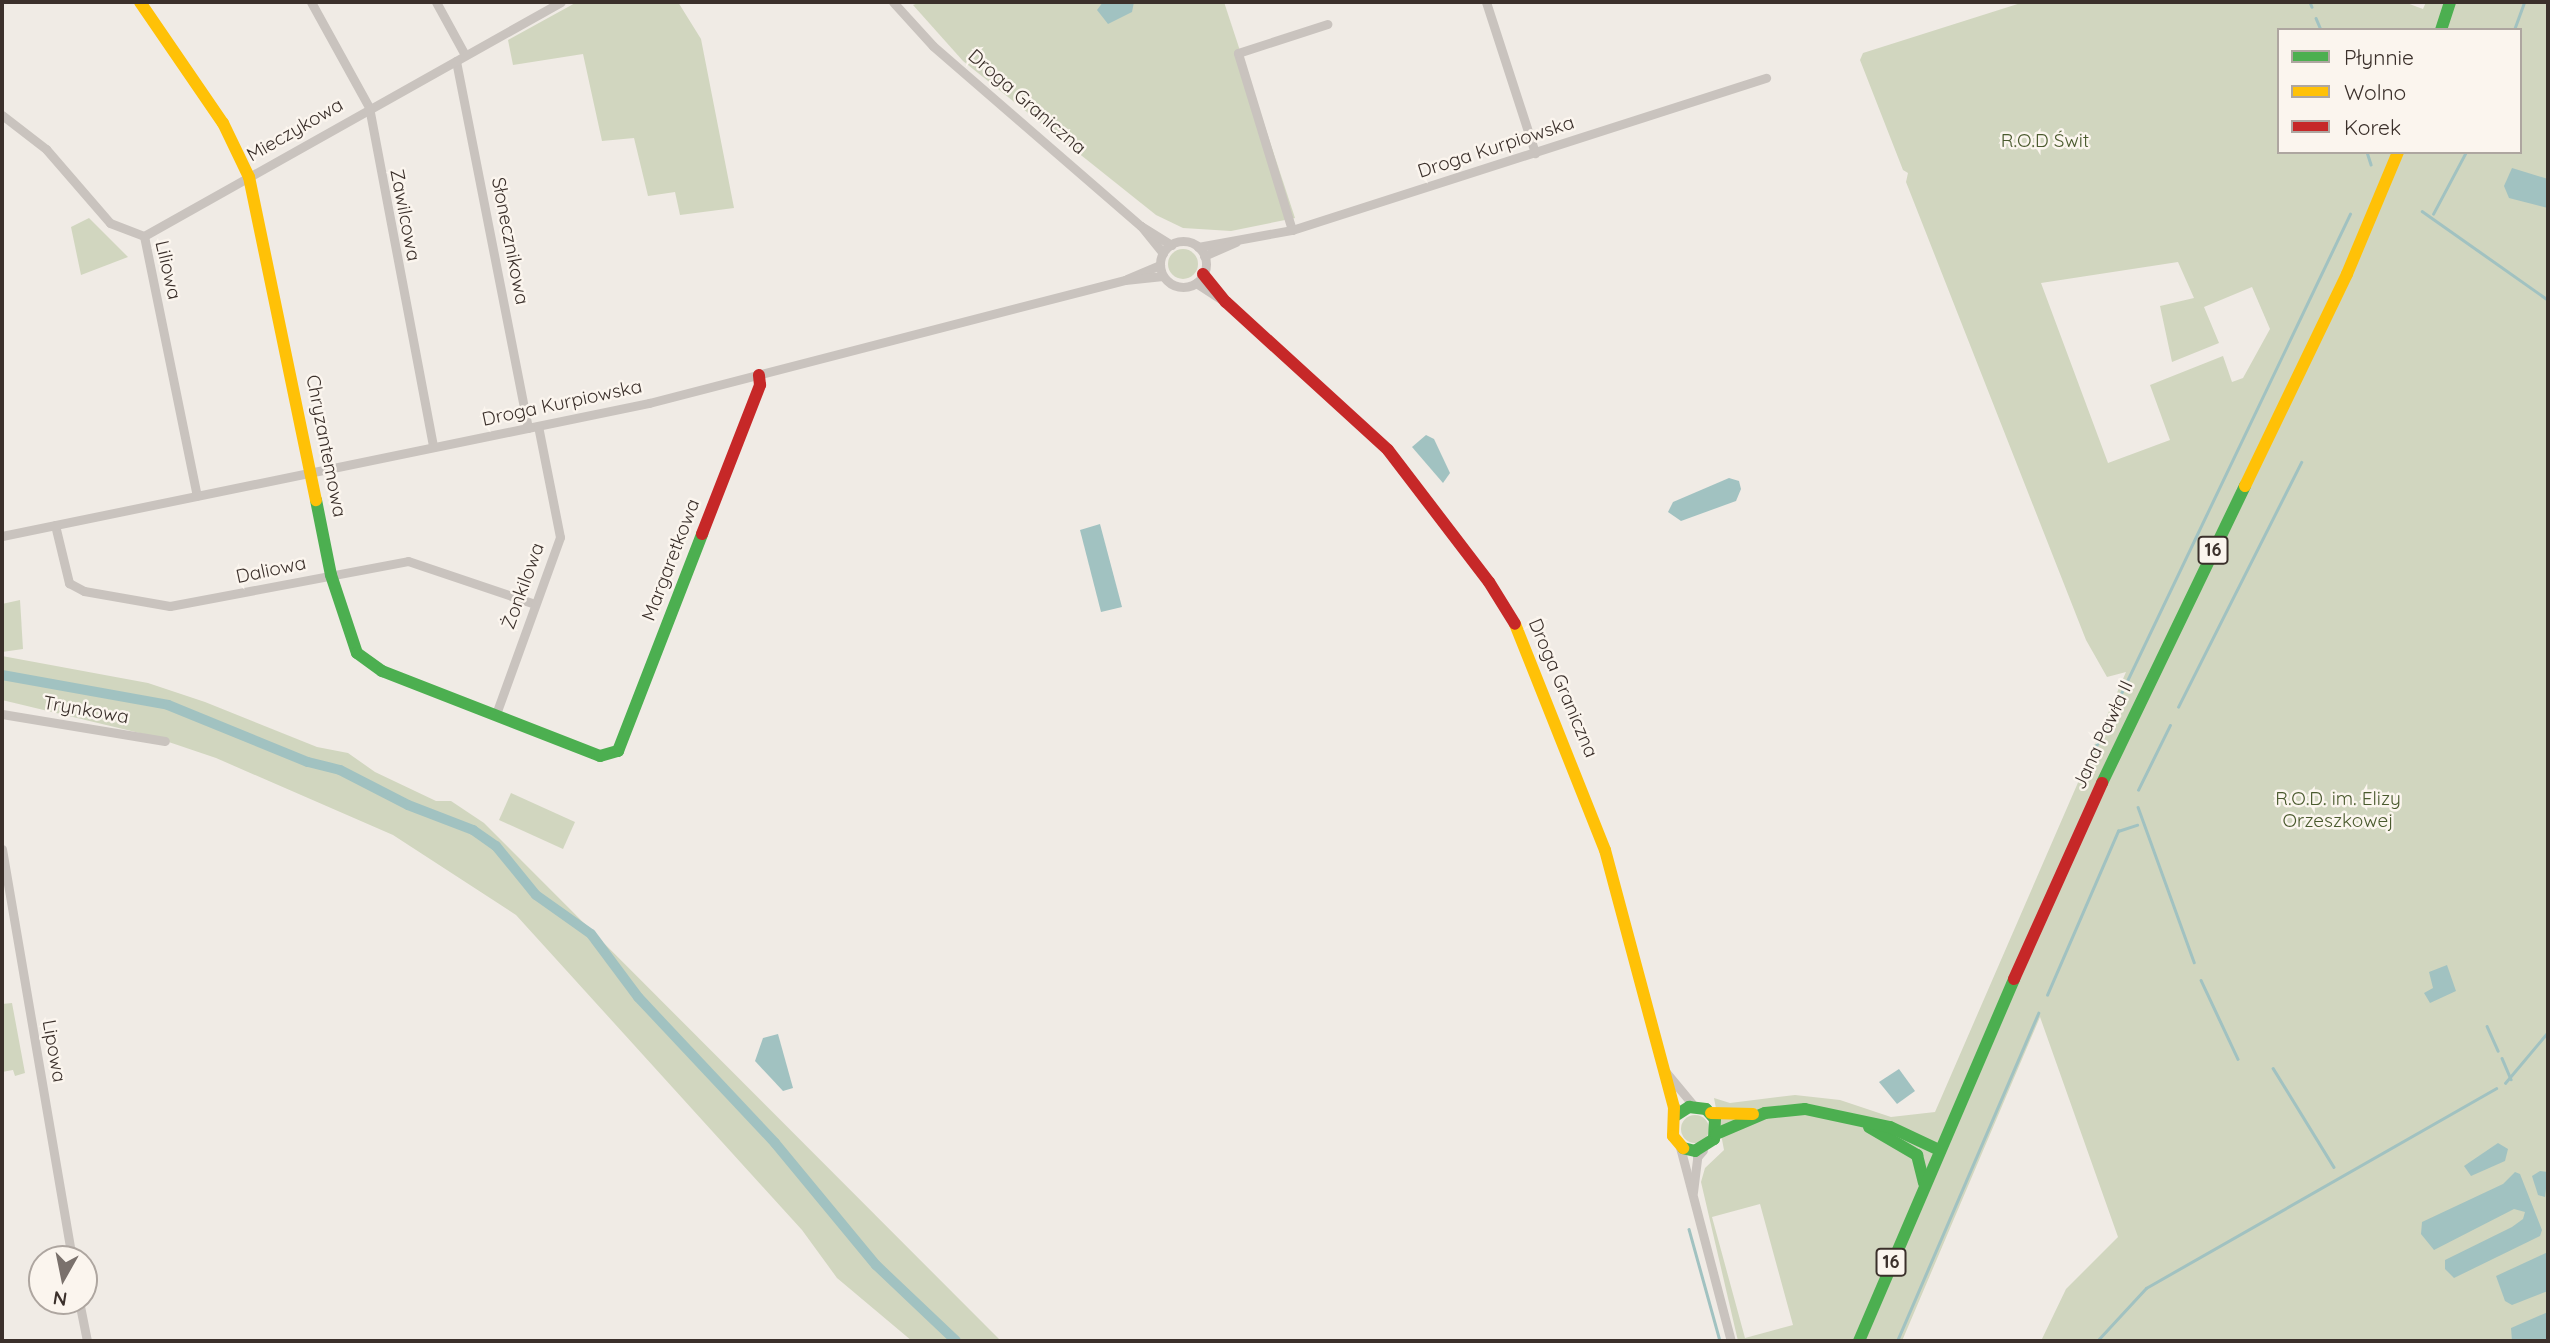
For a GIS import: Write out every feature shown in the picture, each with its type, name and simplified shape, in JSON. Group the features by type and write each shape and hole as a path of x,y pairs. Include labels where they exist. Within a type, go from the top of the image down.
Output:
{"street":[{"name":"Chryzantemowa","path":"140,2 223,123 249,177 331,575 357,653 382,671 610,756"},
{"name":"Zawilcowa","path":"312,2 369,107 433,447"},
{"path":"436,2 465,55"},
{"name":"Mieczykowa","path":"144,236 369,107 561,2"},
{"name":"Droga Graniczna","path":"893,2 933,46 1141,226 1171,244"},
{"path":"1486,2 1535,153"},
{"path":"2442,28 2450,2"},
{"path":"1292,230 1238,53 1327,24"},
{"name":"Słonecznikowa","path":"456,61 528,429"},
{"name":"Droga Kurpiowska","path":"1198,247 1292,230 1766,78"},
{"name":"Liliowa","path":"2,115 46,149 110,223 144,236 197,496"},
{"name":"Jana Pawła II","path":"1859,1341 1924,1184 2078,833 2347,274 2397,154"},
{"name":"Droga Graniczna","path":"1141,226 1163,253"},
{"path":"1185,241 1198,247 1204,256 1200,279 1182,287 1163,276 1160,265 1163,253 1171,244 1185,241"},
{"name":"Droga Kurpiowska","path":"1204,256 1236,242"},
{"name":"Droga Kurpiowska","path":"1125,281 1160,265"},
{"name":"Droga Kurpiowska","path":"2,536 528,429 759,375 1125,281 1163,276"},
{"name":"Droga Graniczna","path":"1200,279 1336,399 1395,459 1489,582 1521,633 1594,814 1675,1116"},
{"name":"Margaretkowa","path":"610,756 618,751 638,700 761,385 759,375"},
{"name":"Żonkilowa","path":"496,714 560,537 538,426"},
{"name":"Daliowa","path":"55,525 69,583 84,591 182,605 408,561 424,563 535,604"},
{"name":"Trynkowa","path":"2,713 165,741"},
{"name":"Lipowa","path":"2,849 70,1245"},
{"name":"Droga Graniczna","path":"1661,1063 1694,1106"},
{"path":"1731,1341 1680,1146 1671,1129 1675,1116 1694,1106 1711,1113 1765,1113 1805,1109 1853,1117 1890,1127 1940,1150"},
{"path":"1711,1113 1716,1134"},
{"path":"1693,1201 1694,1169 1703,1150 1716,1134 1765,1113"},
{"path":"1853,1117 1917,1155 1924,1184"},
{"path":"1680,1146 1703,1150"},
{"path":"82,1315 87,1341"}],"green space":[{"path":"577,2 678,2 701,39 734,208 680,215 675,192 648,196 634,138 602,141 583,54 513,65 508,40"},
{"path":"921,2 1224,2 1295,218 1231,231 1183,228 1156,215 963,61 913,5"},
{"path":"2024,2 2404,2 2423,9 2426,2 2548,2 2548,1341 2041,1341 2066,1289 2118,1237 2040,1017 1902,1341 1738,1341 1701,1182 1705,1168 1724,1150 1714,1098 1730,1103 1795,1095 1840,1100 1891,1117 1935,1112 2126,672 2107,677 2086,640 1906,182 1908,173 1903,170 1860,60 1863,53","holes":["2178,262 2194,298 2160,306 2172,362 2219,343 2204,307 2252,287 2270,329 2243,378 2232,382 2223,356 2150,385 2170,440 2108,463 2041,283","1760,1204 1793,1325 1745,1338 1712,1217"]},
{"path":"89,218 128,257 81,275 71,227"},
{"path":"1183,249 1193,254 1198,264 1193,274 1183,279 1173,274 1168,264 1173,254"},
{"path":"20,600 23,649 2,652 2,604"},
{"path":"2,656 148,683 205,702 317,747 348,753 375,772 436,801 451,801 484,823 1001,1341 912,1341 837,1278 802,1230 516,915 393,835 216,758 148,735 2,700"},
{"path":"511,793 575,822 563,849 499,820"},
{"path":"12,1003 25,1073 15,1076 13,1070 2,1072 2,1004"},
{"path":"1695,1115 1705,1119 1709,1129 1705,1139 1695,1143 1685,1139 1681,1129 1685,1119"}],"water":[{"path":"1103,2 1134,2 1132,12 1108,24 1097,10"},
{"path":"2512,168 2548,179 2548,208 2509,198 2504,186"},
{"path":"1426,435 1434,439 1450,473 1443,483 1412,447"},
{"path":"1729,478 1739,481 1741,489 1736,501 1681,521 1668,512 1673,502"},
{"path":"1100,524 1122,607 1101,612 1080,530"},
{"path":"2447,965 2456,991 2430,1003 2424,993 2433,988 2429,972"},
{"path":"778,1034 793,1088 783,1091 755,1061 763,1038"},
{"path":"1899,1069 1915,1091 1897,1104 1879,1082"},
{"path":"2498,1143 2508,1149 2505,1161 2471,1176 2464,1166"},
{"path":"2540,1171 2548,1172 2545,1197 2538,1195 2532,1176"},
{"path":"2515,1172 2520,1174 2542,1230 2540,1236 2454,1278 2445,1269 2445,1260 2512,1227 2523,1219 2525,1212 2514,1209 2434,1250 2421,1234 2422,1222 2503,1184"},
{"path":"2548,1252 2548,1291 2512,1305 2505,1301 2496,1276"},
{"path":"2548,1312 2548,1339 2512,1341 2511,1328"}],"waterway":[{"path":"2310,2 2312,7"},
{"path":"2515,28 2524,2"},
{"path":"2316,18 2320,28"},
{"path":"2368,154 2371,164"},
{"path":"2433,214 2465,154"},
{"path":"2422,211 2548,300"},
{"path":"2085,769 2350,214"},
{"path":"2178,707 2301,462"},
{"path":"2,675 168,705 308,762 340,770 408,805 473,830 496,846 536,895 591,934 638,997 775,1143 876,1265 956,1341"},
{"path":"2138,790 2170,725"},
{"path":"2138,807 2194,962"},
{"path":"2047,995 2118,831 2137,825"},
{"path":"2201,980 2238,1059"},
{"path":"1897,1341 2038,1013"},
{"path":"2487,1026 2498,1051"},
{"path":"2505,1083 2548,1032"},
{"path":"2502,1058 2511,1079"},
{"path":"2273,1068 2334,1167"},
{"path":"2097,1341 2146,1288 2496,1088"},
{"path":"1689,1229 1720,1341"}],"traffic: fast":[{"path":"2442,28 2450,2"},
{"path":"2102,783 2245,486"},
{"path":"316,500 331,575 357,653 382,671 600,756 618,751 702,534"},
{"path":"1859,1341 2014,979"},
{"path":"1675,1116 1689,1107 1706,1109 1715,1119 1714,1139 1695,1151 1683,1148"},
{"path":"1716,1134 1765,1113 1805,1109 1890,1127 1939,1150"},
{"path":"1869,1127 1917,1155 1924,1183"}],"traffic: slow":[{"path":"140,2 223,123 249,177 316,500"},
{"path":"2245,486 2347,274 2397,154"},
{"path":"1515,624 1605,850 1674,1107 1673,1136 1683,1148"},
{"path":"1711,1113 1753,1114"}],"traffic: jam":[{"path":"1203,274 1226,302 1388,450 1489,582 1515,624"},
{"path":"702,534 760,385 759,375"},
{"path":"2014,979 2102,783"}],"park label":[{"name":"R.O.D Świt","path":"2045,141"},
{"name":"R.O.D. im. Elizy Orzeszkowej","path":"2338,810"}]}
